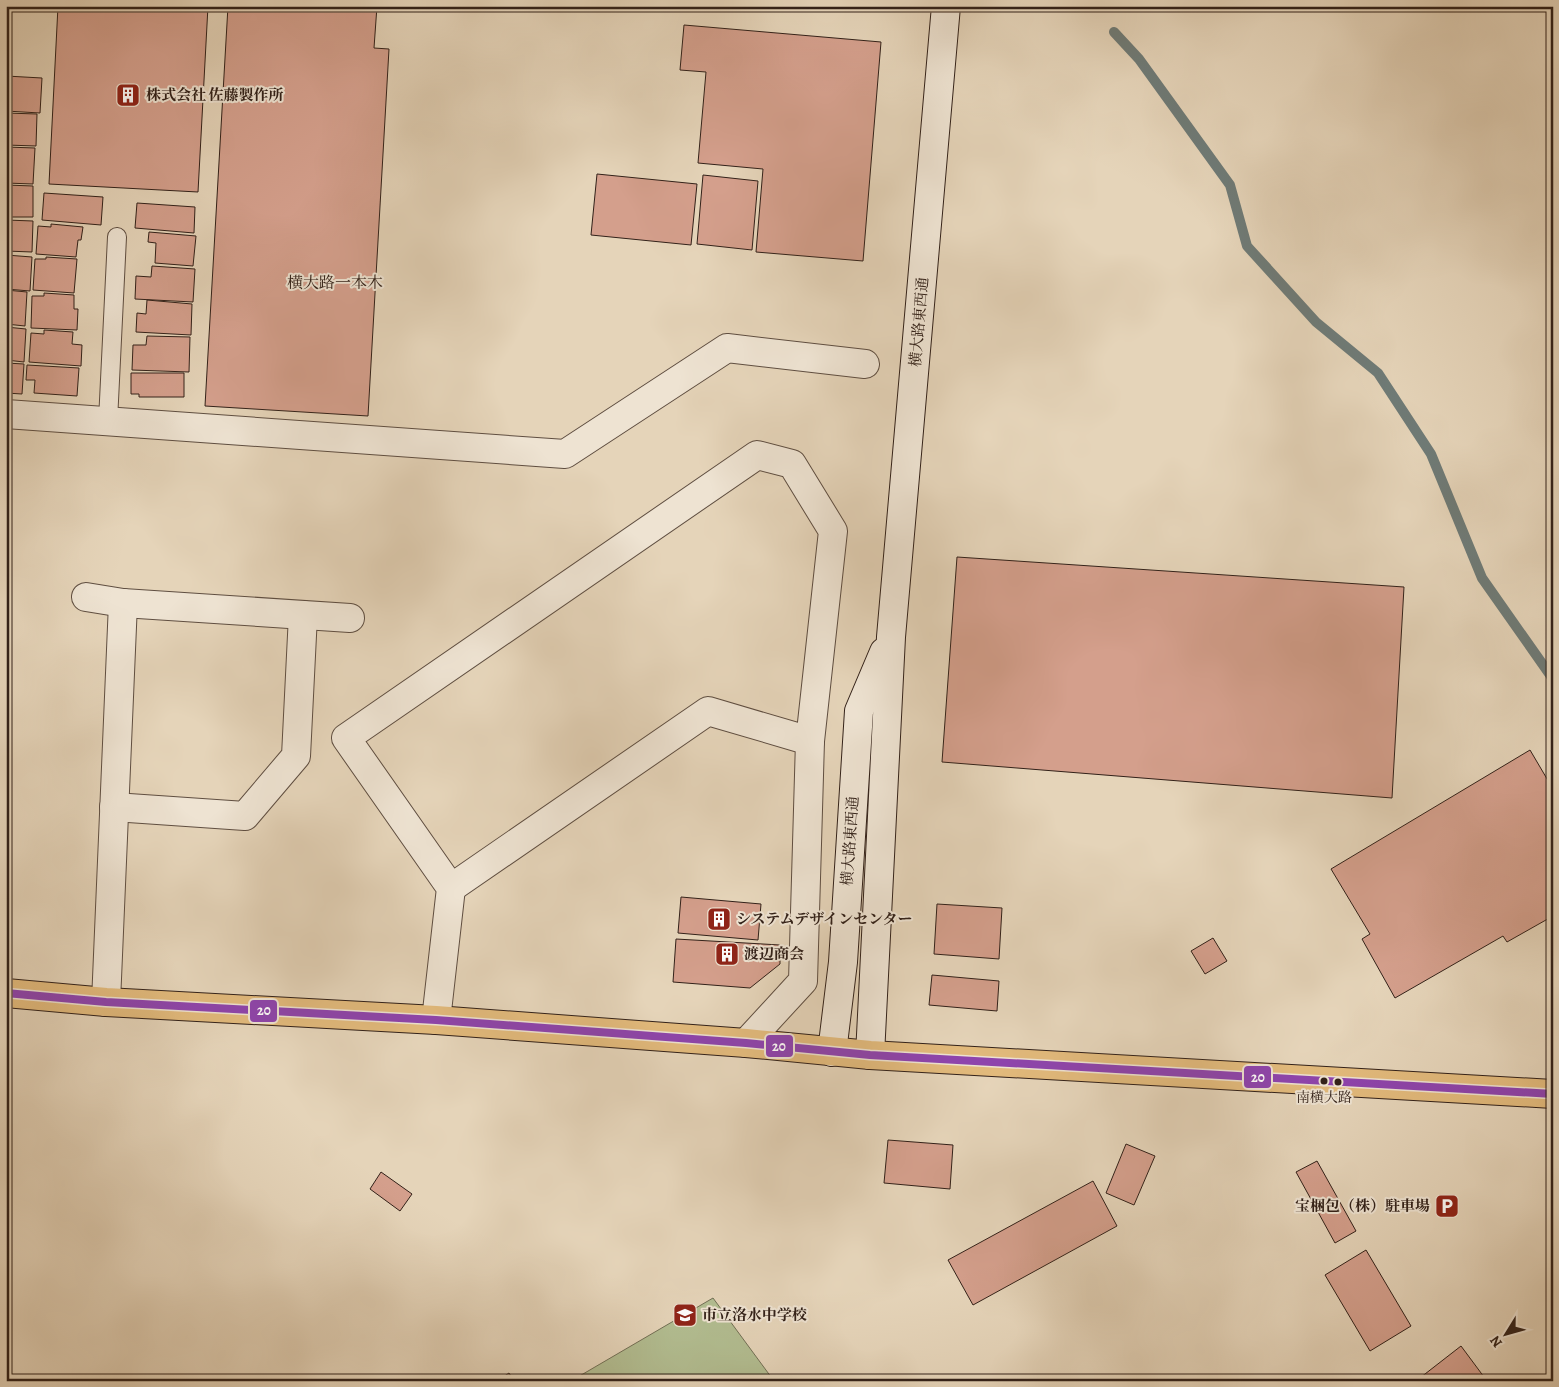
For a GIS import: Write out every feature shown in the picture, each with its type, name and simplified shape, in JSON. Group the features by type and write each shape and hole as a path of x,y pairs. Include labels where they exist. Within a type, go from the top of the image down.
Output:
{"main road":[{"path":"6,993 106,1002 436,1020 746,1043 870,1055 1553,1094"}],"street":[{"name":"横大路東西通","path":"870,1055 891,637 946,6"},
{"path":"6,414 565,454 727,348 865,364"},
{"path":"436,1020 452,888 346,738 757,456 792,464 833,531 810,742 802,981 746,1043"},
{"path":"86,597 123,603 350,618"},
{"path":"106,1002 123,603"},
{"path":"114,807 245,816 296,756 303,614"},
{"name":"横大路東西通","path":"832,1052 842,962 858,711 891,637"},
{"path":"452,888 708,711 810,742"}],"lane":[{"path":"108,421 117,238"}],"green space":[{"path":"713,1298 774,1381 571,1381"}],"building":[{"name":"株式会社 佐藤製作所","path":"58,6 208,6 198,192 49,184"},
{"path":"228,6 377,6 374,48 389,49 368,416 205,406"},
{"path":"684,25 881,42 863,261 756,252 763,169 698,163 706,72 680,70"},
{"path":"6,76 42,78 40,113 6,111"},
{"path":"6,113 37,114 36,146 6,145"},
{"path":"6,147 35,148 33,184 6,183"},
{"path":"597,174 697,184 691,245 591,235"},
{"path":"703,175 758,181 752,250 697,244"},
{"path":"6,185 33,186 33,217 6,217"},
{"path":"44,193 103,197 101,225 42,220"},
{"path":"137,203 195,207 194,233 135,228"},
{"path":"6,220 33,221 32,252 6,251"},
{"path":"51,224 83,227 81,240 78,240 76,257 36,254 38,226 51,227"},
{"path":"149,232 196,236 193,266 155,263 156,243 148,242"},
{"path":"6,255 32,257 30,291 6,289"},
{"path":"46,257 77,259 74,293 33,290 35,259 46,259"},
{"path":"152,266 195,269 193,302 135,299 136,276 151,277"},
{"path":"6,290 27,292 25,326 6,324"},
{"path":"44,293 74,295 74,309 78,309 77,330 31,328 32,296 44,296"},
{"path":"147,300 192,304 191,335 136,332 137,313 146,314"},
{"path":"6,327 26,329 24,362 6,360"},
{"path":"44,330 73,332 72,344 82,345 81,366 29,362 31,333 44,334"},
{"path":"147,336 190,337 189,372 132,370 133,345 146,345"},
{"path":"6,363 24,364 22,394 6,393"},
{"path":"27,365 79,368 77,396 34,393 35,380 26,380"},
{"path":"131,373 184,373 184,397 139,397 139,394 131,394"},
{"path":"957,557 1404,587 1392,798 942,762"},
{"path":"1530,750 1553,789 1553,916 1507,942 1503,936 1395,998 1362,939 1370,934 1331,869"},
{"name":"システムデザインセンター","path":"681,897 761,904 758,940 678,933"},
{"path":"937,904 1002,908 999,959 934,954"},
{"path":"1213,938 1227,961 1205,974 1191,951"},
{"name":"渡辺商会","path":"676,939 780,945 780,964 750,988 673,982"},
{"path":"932,975 999,981 997,1011 929,1005"},
{"path":"888,1140 953,1145 950,1189 884,1183"},
{"path":"1126,1144 1155,1156 1134,1205 1106,1193"},
{"path":"1317,1161 1356,1231 1335,1243 1296,1172"},
{"path":"381,1172 412,1194 400,1211 370,1189"},
{"path":"1093,1181 1117,1226 973,1305 948,1260"},
{"path":"1366,1250 1411,1326 1370,1351 1325,1275"},
{"path":"1461,1346 1487,1381 1416,1381"},
{"path":"509,1373 514,1381 497,1381"}],"waterway":[{"path":"1114,32 1139,59 1230,185 1247,246 1316,322 1378,373 1431,454 1482,578 1553,679"}],"transit line":[{"name":"20","path":"6,993 106,1002 436,1020 746,1043 870,1055 1553,1094"}],"place":[{"name":"株式会社 佐藤製作所","path":"128,95"},
{"name":"システムデザインセンター","path":"719,919"},
{"name":"渡辺商会","path":"727,954"},
{"name":"南横大路","path":"1324,1081"},
{"name":"宝梱包（株）駐車場","path":"1447,1206"},
{"name":"市立洛水中学校","path":"685,1315"}],"district":[{"name":"横大路一本木","path":"335,283"}]}
